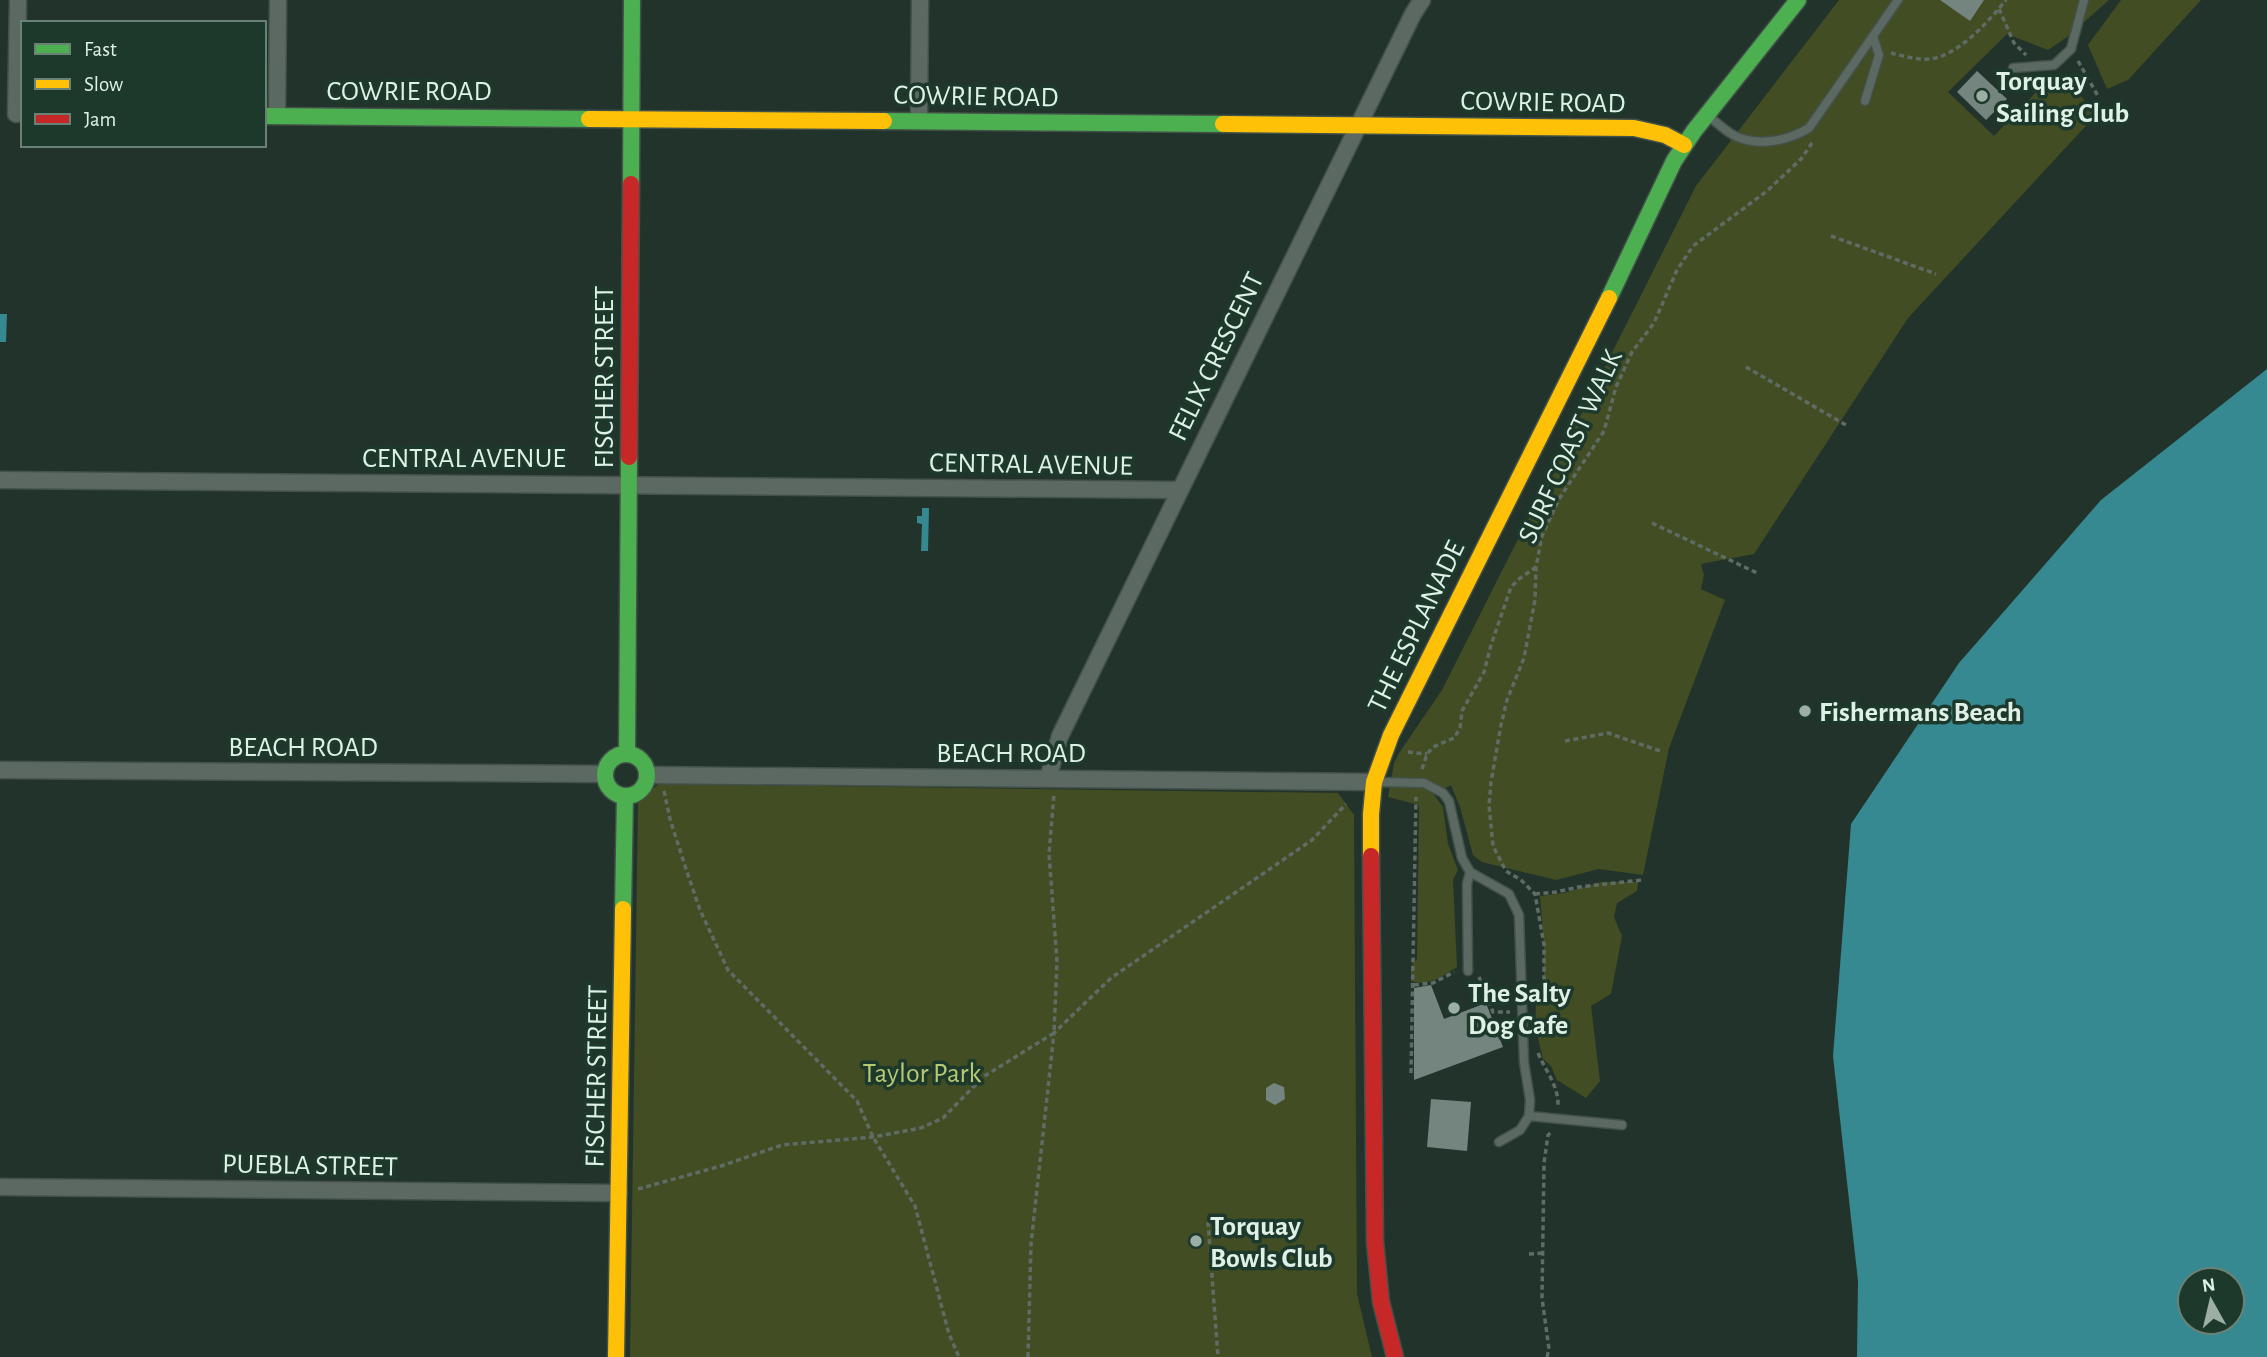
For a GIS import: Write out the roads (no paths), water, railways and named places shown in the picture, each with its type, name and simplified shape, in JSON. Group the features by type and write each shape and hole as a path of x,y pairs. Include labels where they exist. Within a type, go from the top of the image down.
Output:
{"street":[{"path":"13,114 18,0"},
{"path":"271,116 278,0"},
{"name":"FISCHER STREET","path":"627,754 632,0"},
{"path":"919,121 920,0"},
{"name":"FELIX CRESCENT","path":"1051,778 1060,736 1358,125 1422,0"},
{"name":"THE ESPLANADE","path":"1395,1357 1381,1302 1375,1242 1371,826 1374,782 1391,736 1684,145 1798,0"},
{"name":"COWRIE ROAD","path":"271,116 1634,128 1665,135 1684,145"},
{"name":"CENTRAL AVENUE","path":"0,480 1179,490"},
{"path":"627,754 642,761 647,775 641,790 634,795 625,796 610,790 605,774 611,760 618,755 627,754"},
{"name":"BEACH ROAD","path":"0,770 605,774"},
{"name":"BEACH ROAD","path":"647,775 1374,782"},
{"name":"FISCHER STREET","path":"616,1357 625,796"},
{"name":"PUEBLA STREET","path":"0,1187 619,1193"}],"lane":[{"path":"1706,115 1739,138 1777,141 1809,128 1898,0"},
{"path":"2013,68 2054,65 2071,49 2084,0"},
{"path":"1865,101 1879,55 1873,36"},
{"path":"1374,782 1424,783 1443,793 1449,801 1462,858 1470,872 1509,894 1519,915 1524,1062 1530,1100 1529,1116 1520,1130 1499,1142"},
{"path":"1468,971 1467,884 1470,872"},
{"path":"1529,1116 1622,1125"}],"water":[{"path":"0,314 7,314 6,342 0,342"},
{"path":"2267,369 2267,1357 1857,1357 1858,1281 1833,1056 1851,824 1959,663 2101,500"},
{"path":"922,508 929,508 928,551 921,551 922,524 917,523 917,516 922,516"}],"place":[{"name":"Torquay Sailing Club","path":"1982,96"},
{"name":"Fishermans Beach","path":"1805,711"},
{"name":"The Salty Dog Cafe","path":"1454,1008"},
{"name":"Torquay Bowls Club","path":"1196,1241"}],"park label":[{"name":"Taylor Park","path":"922,1072"}]}
